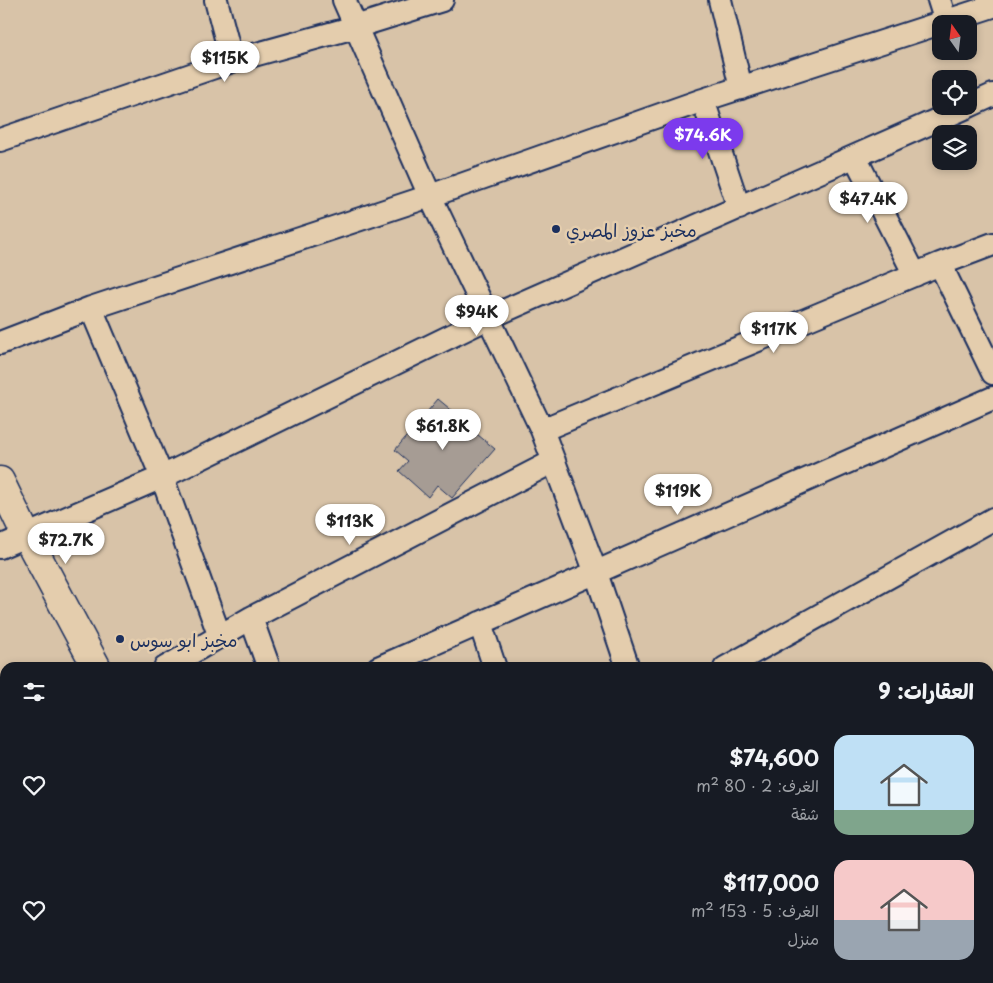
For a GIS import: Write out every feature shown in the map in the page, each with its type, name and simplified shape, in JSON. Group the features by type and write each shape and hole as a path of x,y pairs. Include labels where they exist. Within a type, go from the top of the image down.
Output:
{"street":[{"path":"216,0 232,61"},
{"path":"344,0 430,196 542,430 596,573 626,662"},
{"path":"0,140 232,61 355,27 442,0"},
{"path":"720,0 741,88"},
{"path":"939,0 944,15"},
{"path":"967,15 993,6"},
{"path":"0,343 91,308 430,196 703,100 932,27"},
{"path":"977,102 993,95"},
{"path":"703,100 739,208"},
{"path":"0,547 162,477 488,318 949,115"},
{"path":"855,157 915,275"},
{"path":"542,430 940,264 993,244"},
{"path":"940,264 993,373"},
{"path":"91,308 162,477 220,637"},
{"path":"392,662 993,398"},
{"path":"176,662 252,618 554,461"},
{"path":"0,481 26,535 94,662"},
{"path":"735,662 993,519"},
{"path":"252,618 267,662"},
{"path":"480,623 493,662"}],"building":[{"path":"438,399 461,418 467,411 479,422 472,430 495,449 452,498 437,485 428,497 399,471 408,461 395,450"}],"place":[{"name":"مخبز عزوز المصري","path":"556,229"},
{"name":"مخبز ابو سوس","path":"120,639"}]}
